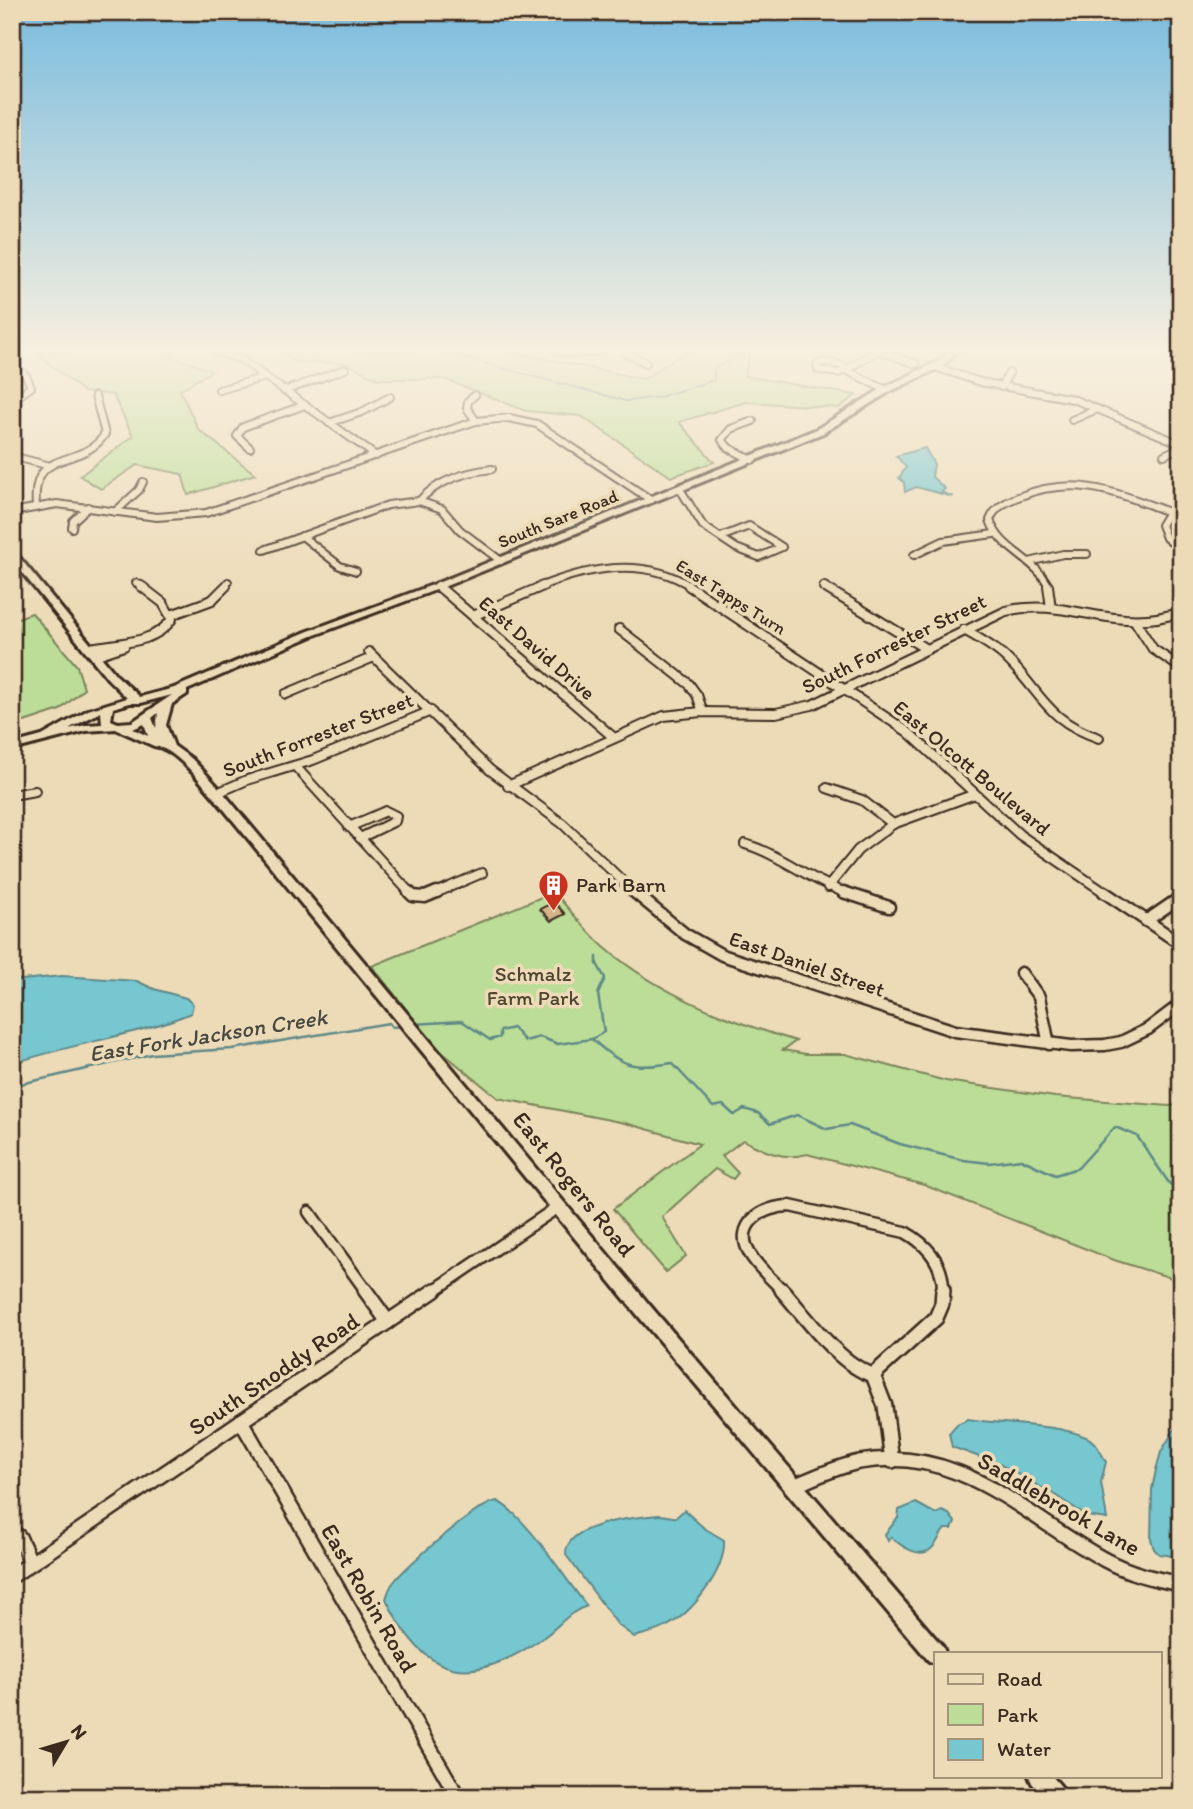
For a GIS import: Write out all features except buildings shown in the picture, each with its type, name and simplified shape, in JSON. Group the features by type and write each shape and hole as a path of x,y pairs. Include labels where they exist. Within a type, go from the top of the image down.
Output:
{"main road":[{"name":"South Sare Road","path":"138,700 173,692 309,634 439,586 809,435"},
{"path":"12,554 112,677 138,700"},
{"path":"112,677 110,705 105,719 118,727"},
{"name":"South Sare Road","path":"118,727 138,724 202,680"},
{"path":"127,688 145,694 173,692"},
{"path":"47,738 110,705 138,700"},
{"name":"East Rogers Road","path":"138,700 148,705 151,734 171,750"},
{"path":"167,704 160,718 163,735 183,757"},
{"path":"12,747 86,728 118,727"},
{"name":"East Rogers Road","path":"118,727 183,757 217,793 558,1207 934,1652"},
{"path":"1041,1778 1057,1797"}],"street":[{"path":"36,506 33,490 35,482 50,466 90,448 104,435"},
{"path":"237,435 250,448"},
{"path":"347,435 376,456"},
{"path":"12,512 61,504 166,517 206,513 435,435"},
{"path":"554,435 651,500"},
{"path":"726,435 722,440 729,448 752,460"},
{"path":"1159,435 1181,445"},
{"path":"1164,455 1181,445"},
{"path":"12,457 50,466"},
{"path":"419,501 433,488 480,470 492,469"},
{"path":"115,512 139,490 143,482"},
{"path":"1051,608 1047,582 1029,562 994,534 990,520 998,507 1035,489 1054,484 1077,484 1101,489 1169,512"},
{"path":"680,489 689,498 699,522 721,537 756,558 782,547 749,526 721,537"},
{"path":"264,550 393,503 419,501 442,509 463,533 501,561"},
{"path":"1181,506 1169,512 1162,521 1162,529 1170,541 1181,550"},
{"path":"72,528 73,522 88,507"},
{"path":"914,555 943,541 994,534"},
{"path":"302,536 340,566 356,572"},
{"path":"1029,562 1063,554 1087,554"},
{"name":"East Tapps Turn","path":"473,616 583,570 618,566 653,570 685,583 844,689"},
{"path":"171,615 219,597 228,582"},
{"path":"94,652 165,629 171,622 171,615 146,587 136,583"},
{"name":"East David Drive","path":"439,586 613,737"},
{"path":"824,587 926,649"},
{"name":"South Forrester Street","path":"508,786 664,716 703,712 789,711 812,705 1004,611 1030,607 1051,608 1135,621 1158,620 1181,612"},
{"path":"1135,621 1145,643 1181,668"},
{"path":"619,629 689,684 698,695 703,712"},
{"path":"964,630 1006,658 1045,709 1077,731 1099,738"},
{"name":"East Daniel Street","path":"286,694 372,654 508,786 563,824 667,922 722,955 955,1031 1049,1044 1087,1047 1121,1042 1148,1029 1181,1004"},
{"name":"East Olcott Boulevard","path":"844,689 908,732 1020,835 1181,944"},
{"name":"South Forrester Street","path":"217,793 247,780 295,766 431,711"},
{"path":"295,766 413,896 425,897 482,873"},
{"path":"827,788 855,797 893,824"},
{"path":"12,795 34,791"},
{"path":"828,887 858,850 893,824 975,794"},
{"path":"349,827 386,811 396,816 395,821 360,838"},
{"path":"746,844 765,850 828,887 889,906"},
{"path":"1146,921 1181,897"},
{"path":"1021,973 1040,994 1049,1044"},
{"path":"873,1376 936,1318 943,1295 942,1275 937,1260 921,1241 898,1229 790,1206 776,1206 758,1211 745,1232 750,1255 846,1360 860,1371 873,1376 885,1406 892,1461"},
{"name":"South Snoddy Road","path":"12,1576 558,1207"},
{"path":"309,1212 388,1322"},
{"name":"East Robin Road","path":"241,1421 457,1797"},
{"name":"Saddlebrook Lane","path":"794,1486 855,1463 892,1461 929,1464 979,1480 1105,1562 1134,1574 1181,1584"},
{"path":"12,1532 19,1536 31,1563"}],"green space":[{"path":"206,435 255,474 188,495 182,474 137,465 101,489 80,476 133,436"},
{"path":"610,435 691,435 714,462 671,477"},
{"path":"32,613 77,666 84,689 60,710 12,726 12,620"},
{"name":"Schmalz Farm Park","path":"554,892 597,941 625,964 695,1004 796,1041 783,1050 806,1054 845,1054 946,1081 1055,1097 1170,1106 1181,1104 1181,1281 1114,1260 924,1185 807,1154 774,1154 743,1140 722,1156 738,1173 733,1179 715,1169 662,1217 686,1256 666,1272 613,1209 700,1144 625,1123 498,1098 415,1030 419,1025 372,966"}],"water":[{"path":"925,448 934,464 932,477 945,489 941,492 953,497 916,487 905,492 904,482 899,478 906,467 896,456"},
{"path":"62,976 137,981 186,998 193,1004 191,1013 147,1028 12,1064 12,981"},
{"path":"968,1419 1058,1429 1093,1441 1106,1462 1101,1482 1107,1519 1087,1516 999,1464 952,1447 949,1433 957,1424"},
{"path":"1181,1419 1181,1557 1159,1554 1151,1539 1152,1489 1156,1470 1161,1452"},
{"path":"497,1501 508,1508 532,1533 587,1606 518,1653 494,1664 472,1669 453,1668 434,1661 417,1647 401,1627 386,1599 393,1583 426,1550 474,1513"},
{"path":"916,1503 936,1514 942,1511 949,1514 955,1522 952,1529 945,1529 932,1548 922,1553 905,1548 891,1537 888,1541 885,1534 898,1518 899,1510"},
{"path":"684,1510 704,1528 724,1540 719,1564 705,1590 686,1612 661,1629 634,1637 618,1625 566,1555 569,1544 589,1529 604,1524 649,1516 676,1517"}],"waterway":[{"name":"East Fork Jackson Creek","path":"592,1039 604,1032 598,994 605,978 597,964 597,957"},
{"name":"East Fork Jackson Creek","path":"414,1024 462,1021 490,1040 500,1037 500,1031 513,1028 525,1041 540,1037 558,1044 592,1039"},
{"name":"East Fork Jackson Creek","path":"12,1086 152,1054 232,1049 389,1023 392,1027 403,1026"},
{"name":"East Fork Jackson Creek","path":"592,1039 611,1055 628,1064 647,1066 672,1063 713,1107 723,1105 734,1115 744,1109 758,1113 770,1124 797,1115 827,1129 850,1125 900,1144 963,1160 989,1163 1021,1159 1055,1175 1078,1168 1115,1127 1137,1136 1169,1183 1181,1193"}],"place":[{"name":"Park Barn","path":"553,912"}]}
